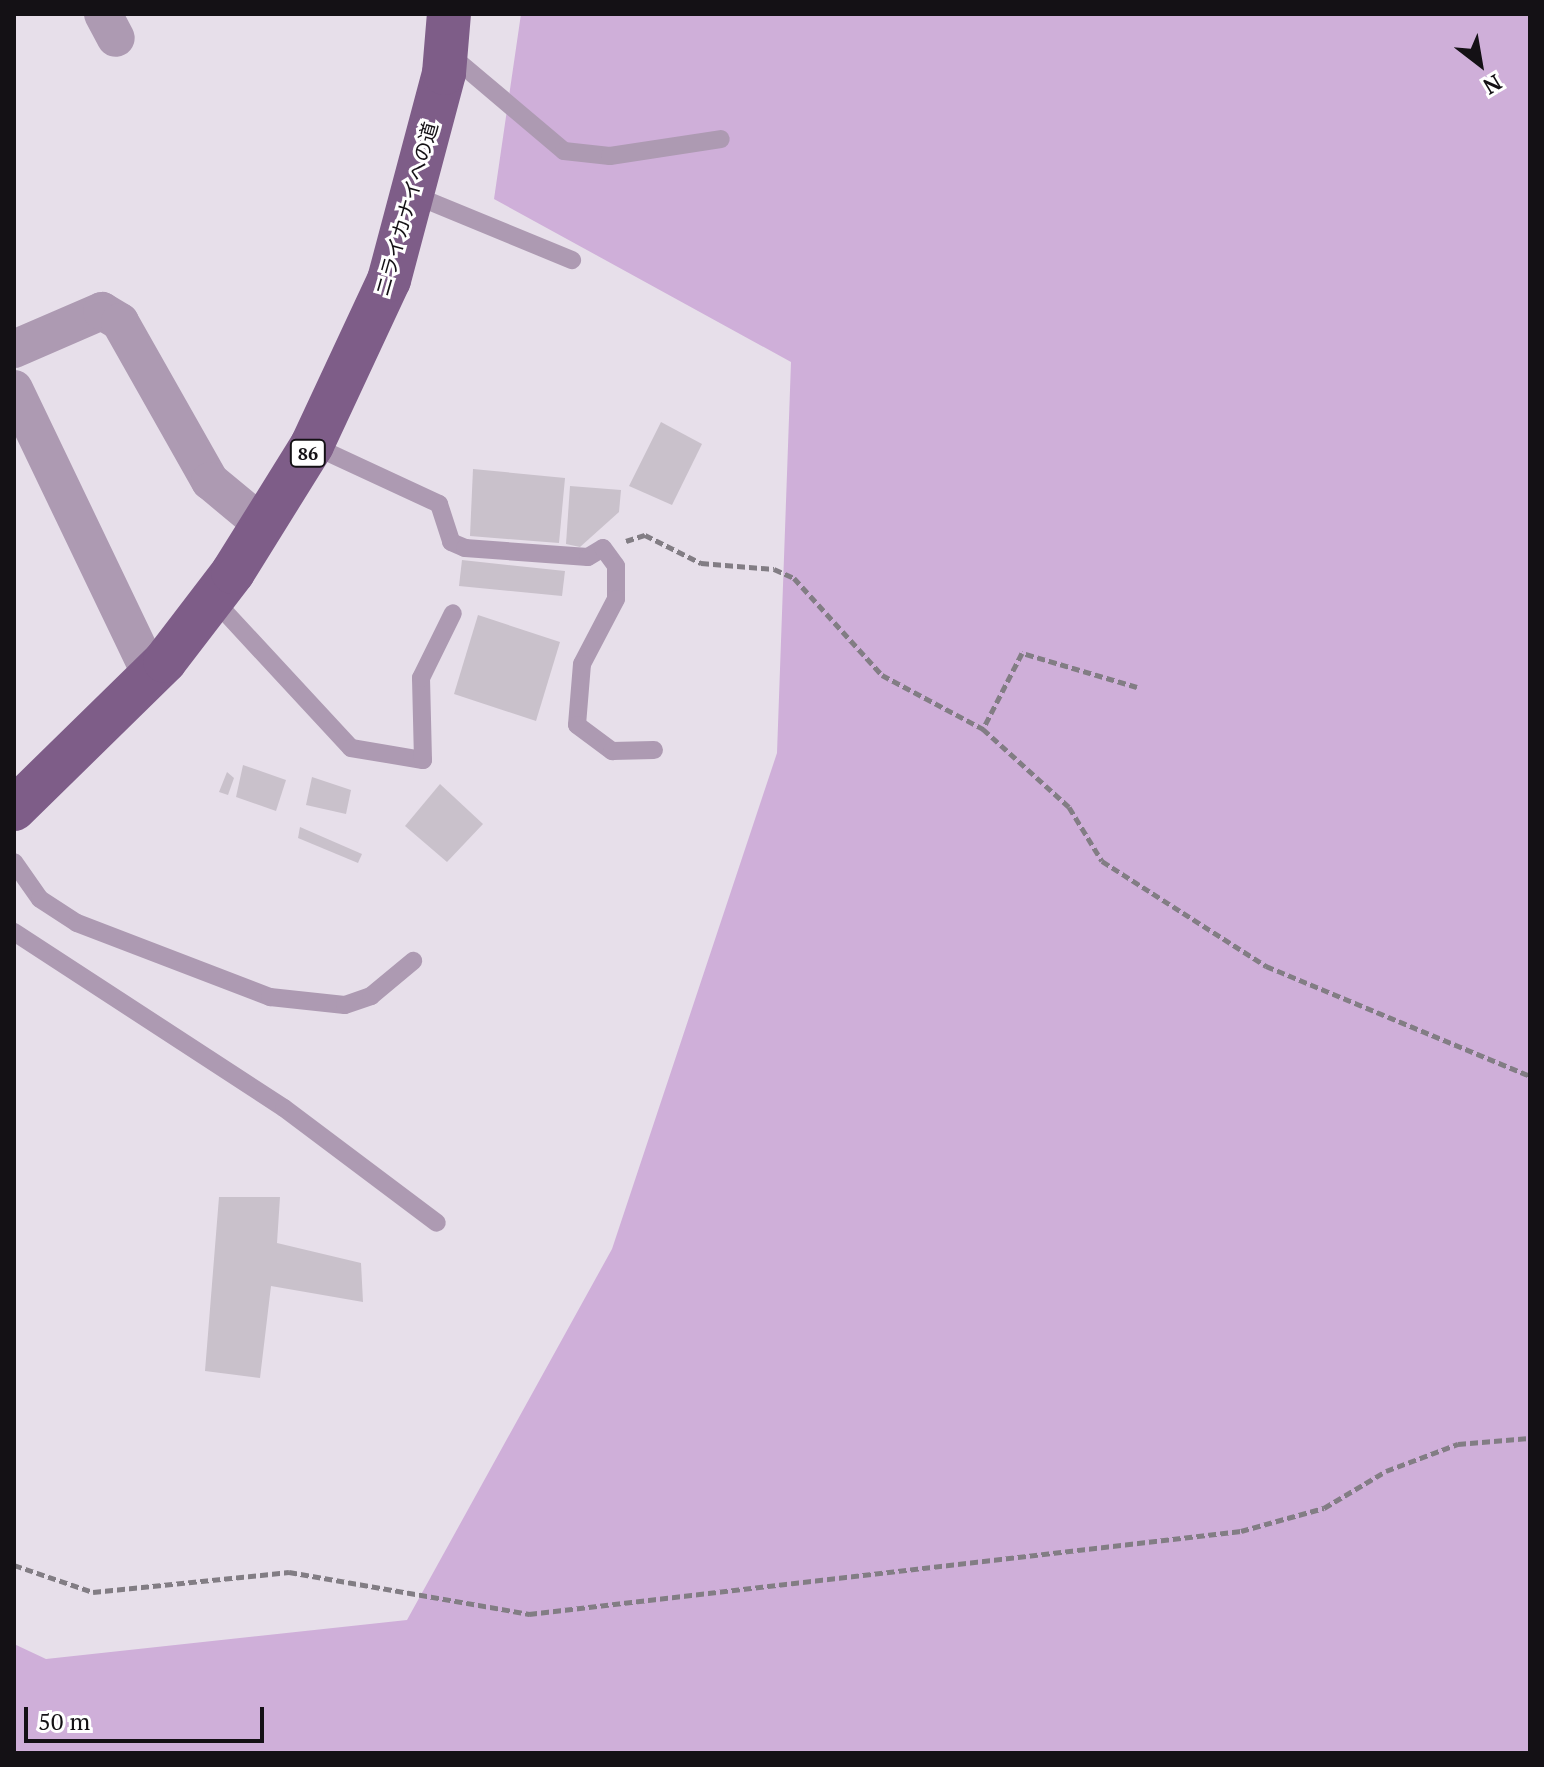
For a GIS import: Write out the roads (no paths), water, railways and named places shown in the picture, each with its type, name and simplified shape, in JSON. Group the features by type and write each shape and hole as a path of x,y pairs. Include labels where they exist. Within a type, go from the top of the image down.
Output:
{"main road":[{"name":"ニライカナイへの道","path":"14,809 151,675 213,599 312,445 389,280 414,195 448,32"}],"street":[{"path":"14,349 102,311 120,322 210,481 263,525"},
{"path":"14,389 151,675"}],"lane":[{"path":"448,32 564,151 610,156 721,139"},
{"path":"414,195 572,260"},
{"path":"312,445 439,504 451,542 465,548 588,557 603,548 616,566 616,599 582,664 577,725 612,751 654,750"},
{"path":"213,599 351,748 423,760 421,678 453,613"},
{"path":"14,862 40,899 77,923 270,997 345,1005 371,996 413,961"},
{"path":"14,932 284,1108 437,1223"}]}
